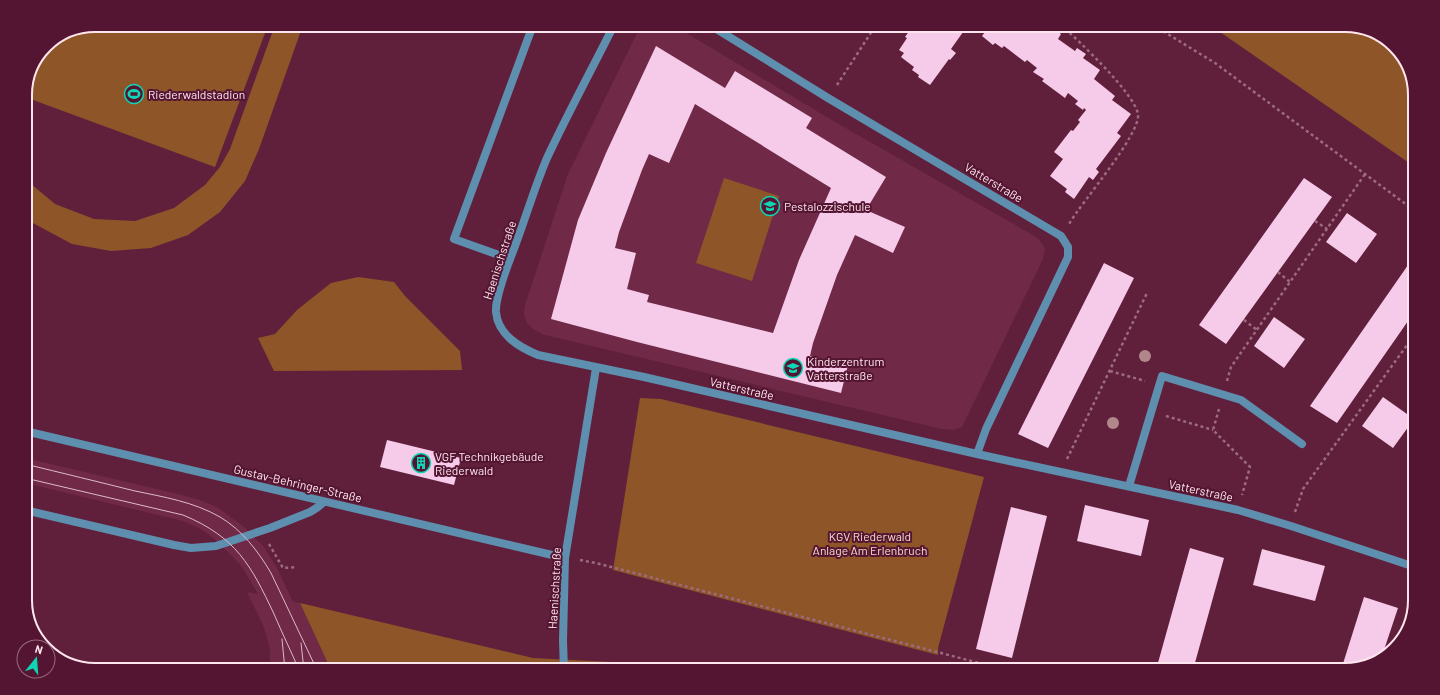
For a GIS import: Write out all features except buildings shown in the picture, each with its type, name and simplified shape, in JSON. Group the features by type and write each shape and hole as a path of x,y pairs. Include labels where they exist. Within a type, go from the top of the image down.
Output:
{"street":[{"path":"510,259 454,239 530,32"},
{"name":"Haenischstraße","path":"564,663 565,558 596,368 538,355 524,349 506,335 499,324 496,313 497,301 510,259 547,158 610,32"},
{"name":"Vatterstraße","path":"721,32 828,98 1061,236"},
{"path":"977,454 986,429 1068,257 1068,247 1061,236"},
{"name":"Vatterstraße","path":"596,368 644,377 977,454 1238,510 1408,565"},
{"path":"1129,486 1162,376 1241,400 1302,444"},
{"name":"Gustav-Behringer-Straße","path":"32,433 565,558"},
{"path":"32,512 192,548 216,546 262,531 310,512 324,502"}],"path":[{"path":"828,98 871,32"},
{"path":"1061,236 1073,216 1132,134 1138,116 1136,108 1121,86 1069,32"},
{"path":"1164,32 1215,63 1408,206"},
{"path":"1213,430 1231,367 1366,174"},
{"path":"1315,221 1327,229"},
{"path":"1278,272 1290,282"},
{"path":"1061,472 1147,293"},
{"path":"1244,320 1257,330"},
{"path":"1291,526 1303,489 1408,344"},
{"path":"1110,371 1159,385"},
{"path":"1151,412 1213,430 1250,467 1238,510"},
{"path":"262,531 283,568 297,567"},
{"path":"565,558 596,563 979,663"}],"shaded area":[{"name":"Pestalozzischule","path":"638,32 685,32 830,119 1038,238 1045,248 1043,259 962,427 953,430 942,429 545,335 533,329 527,323 524,314 525,305 568,174"},
{"path":"32,460 178,494 200,500 217,507 244,527 264,547 277,568 293,602 300,603 328,663 270,663 270,649 263,625 247,592 258,594 242,567 211,536 199,528 183,521 32,485"}],"green space":[{"name":"Riederwaldstadion","path":"265,32 215,167 32,100 34,79 45,57 53,48 64,40 83,33"},
{"path":"272,32 301,32 259,149 245,181 220,212 188,235 151,248 111,251 72,244 32,223 32,185 55,204 94,219 135,221 174,208 205,185 220,167 230,149"},
{"path":"1220,32 1345,32 1361,34 1380,43 1392,53 1397,60 1405,75 1407,83 1408,162"},
{"path":"724,178 779,196 752,281 696,263"},
{"path":"358,277 394,282 405,296 460,351 462,370 274,371 258,338 275,334 297,310 331,283"},
{"name":"KGV Riederwald Anlage Am Erlenbruch","path":"640,398 661,399 984,477 938,648 938,655 613,570"},
{"path":"300,603 533,658 615,663 328,663"}],"tram line":[{"path":"32,466 157,495 200,507 228,522 249,542 271,573 314,663"},
{"path":"32,480 183,515 216,533 240,554 258,581 296,663"},
{"path":"282,639 284,663"},
{"path":"301,643 303,663"}],"place":[{"name":"Riederwaldstadion","path":"134,94"},
{"name":"Pestalozzischule","path":"770,206"},
{"name":"Kinderzentrum Vatterstraße","path":"793,368"},
{"name":"VGF Technikgebäude Riederwald","path":"421,463"}]}
